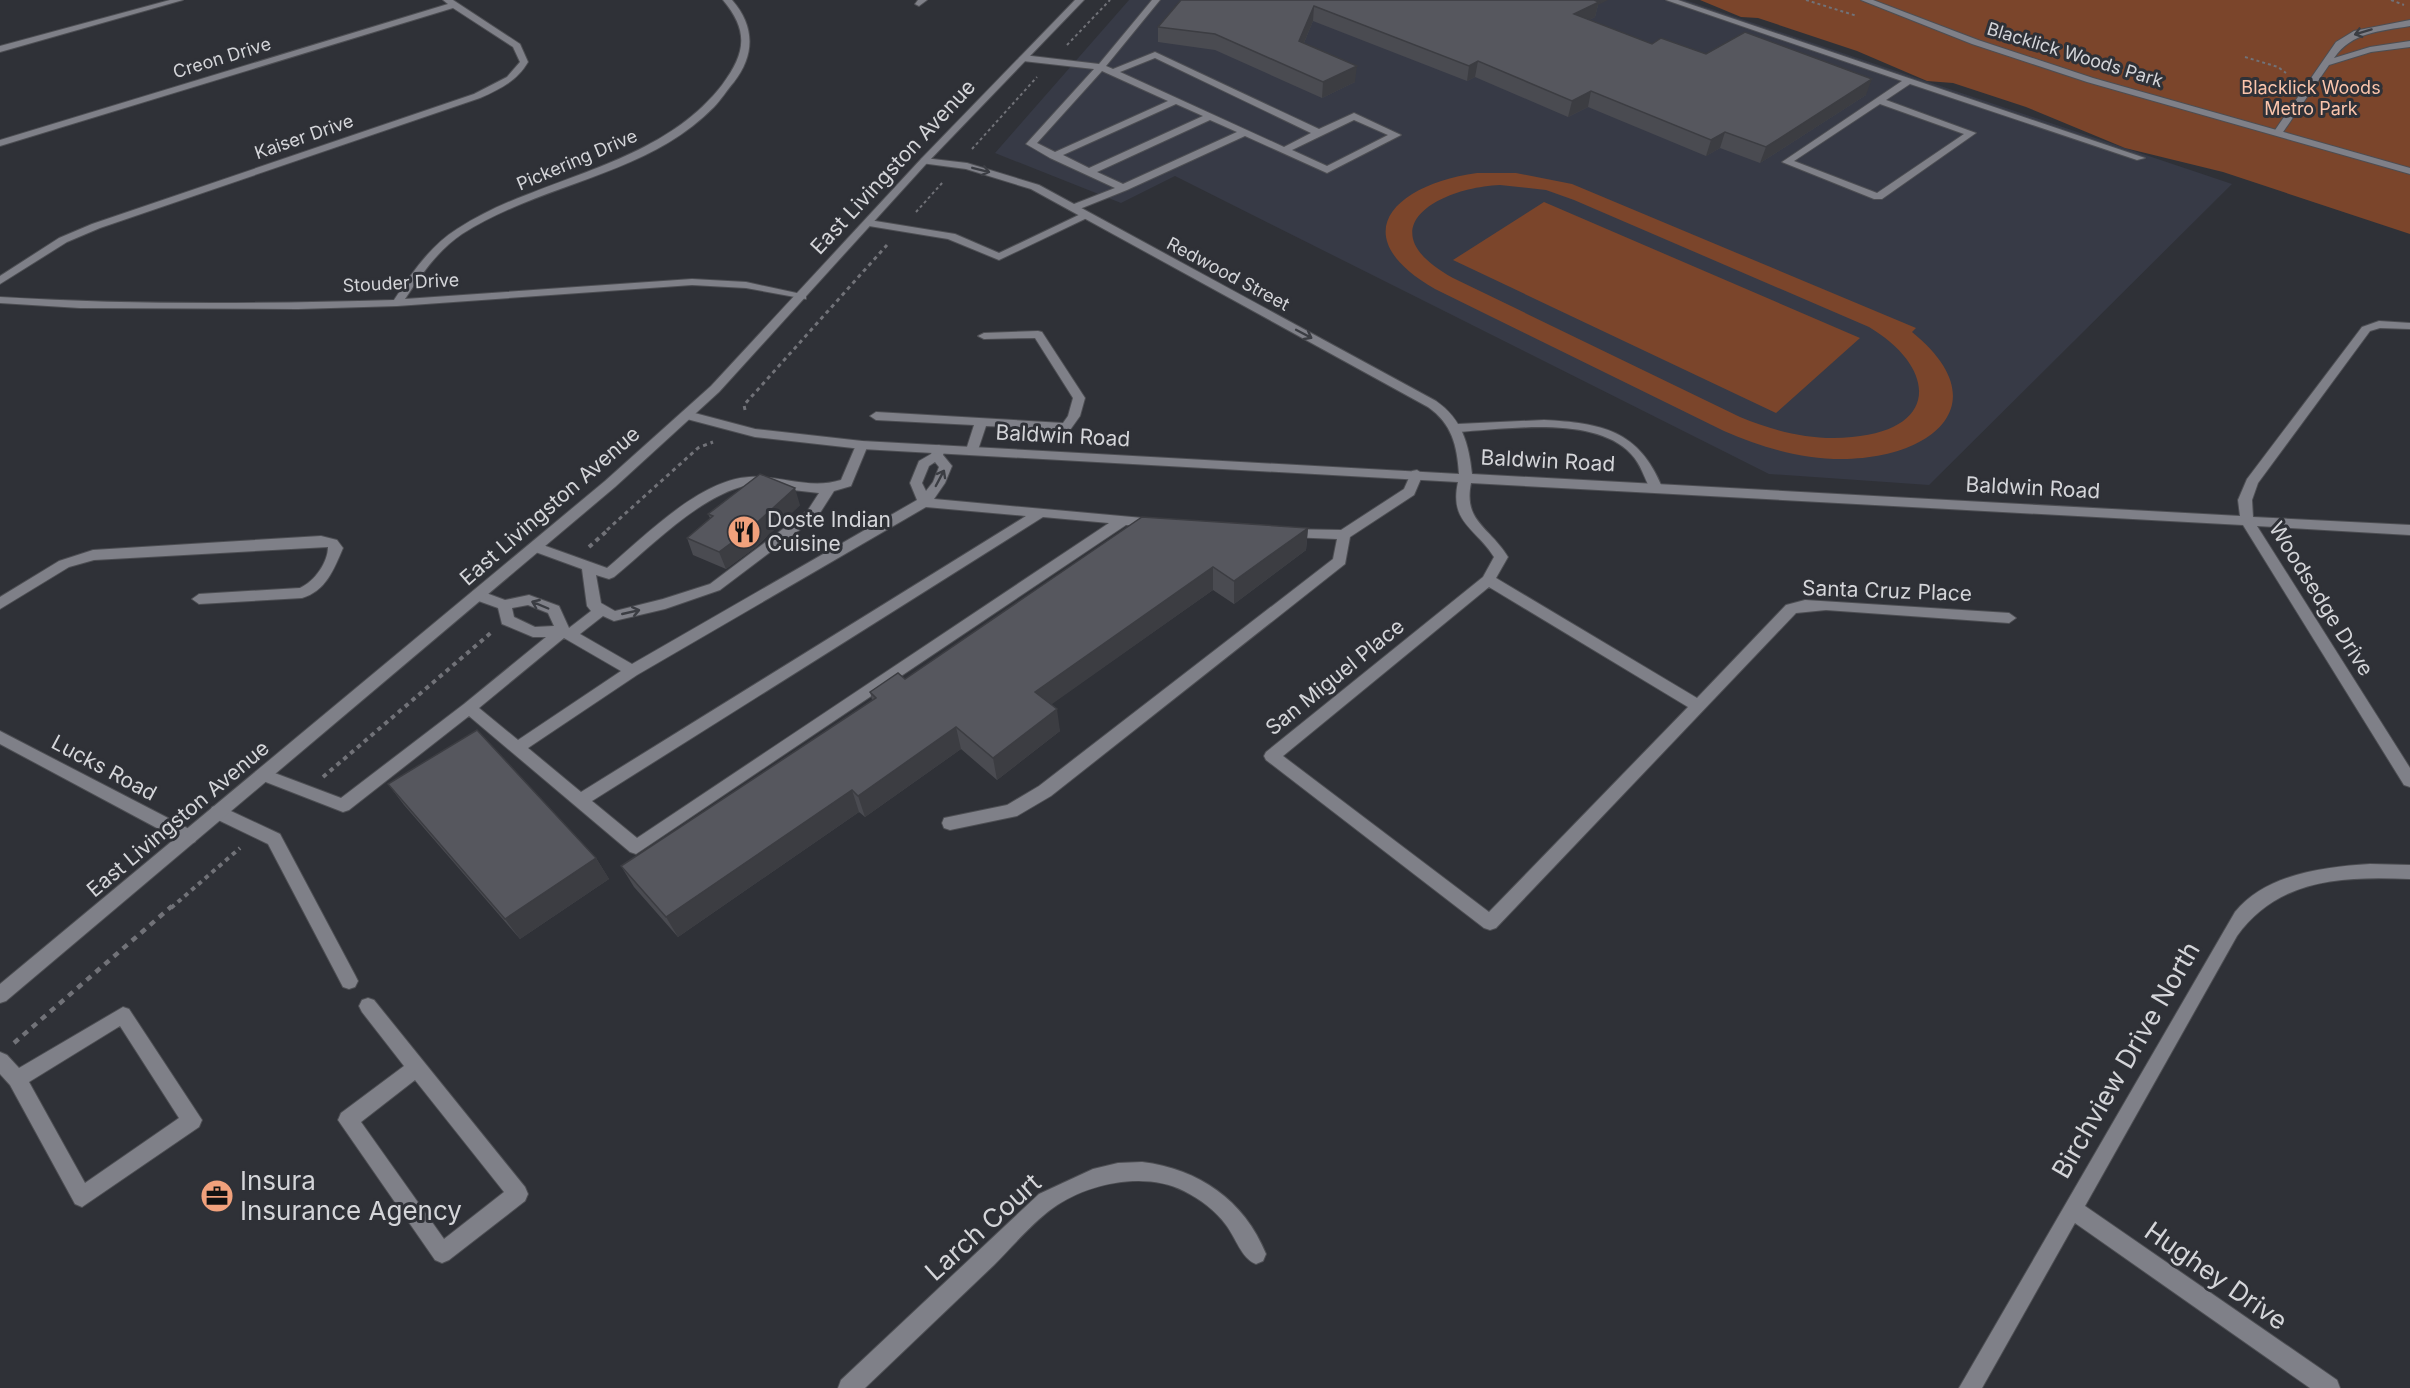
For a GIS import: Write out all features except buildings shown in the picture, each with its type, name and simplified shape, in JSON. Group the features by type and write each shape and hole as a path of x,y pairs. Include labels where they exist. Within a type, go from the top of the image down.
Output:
{"street":[{"path":"0,50 179,0"},
{"name":"Pickering Drive","path":"397,303 431,255 458,232 486,217 597,173 634,155 707,110 729,85 743,61 746,38 742,18 727,0"},
{"name":"East Livingston Avenue","path":"0,996 535,547 715,390 924,161 1080,0"},
{"path":"1123,188 1032,146 1032,142 1101,67 1156,0"},
{"path":"1670,0 2140,158"},
{"name":"Blacklick Woods Park","path":"1865,0 1975,42 2090,80 2410,171"},
{"name":"Creon Drive","path":"0,142 451,2"},
{"name":"Kaiser Drive","path":"0,281 63,240 96,226 477,96 510,80 524,62 517,46 451,2"},
{"path":"2278,133 2328,63 2338,45 2357,33 2410,23"},
{"path":"2328,63 2370,50 2410,44"},
{"path":"1116,71 1155,55 1319,133"},
{"path":"1023,58 1101,67 1116,71 1327,170 1396,135 1354,116 1285,150"},
{"path":"1879,101 1971,133 1878,197 1787,162 1833,131 1879,101 1910,81"},
{"path":"1053,156 1178,100"},
{"path":"1089,172 1211,116"},
{"path":"1073,208 1123,188 1245,132"},
{"name":"Redwood Street","path":"924,161 990,172 1035,188 1432,404 1453,419 1458,428"},
{"path":"868,223 951,236 999,257 1085,215"},
{"name":"Stouder Drive","path":"0,300 192,307 397,303 663,282 727,283 802,297"},
{"name":"Woodsedge Drive","path":"2410,326 2379,324 2366,329 2252,482 2245,500 2247,521 2410,781"},
{"path":"876,416 1066,427 1074,416 1079,398 1038,334 984,336"},
{"name":"Baldwin Road","path":"687,415 755,433 937,452 972,450 1466,476 2410,530"},
{"path":"972,450 981,422"},
{"path":"1466,476 1458,428 1539,424 1603,430 1626,442 1647,464 1656,487"},
{"path":"535,547 609,574 710,494 730,485 747,480 828,490 846,483 862,445"},
{"path":"517,748 632,671 924,502 939,483 946,466 937,452 924,464 916,483 924,502"},
{"path":"1274,531 1344,535 1408,492 1417,474"},
{"name":"San Miguel Place","path":"1466,476 1461,498 1463,509 1469,519 1496,545 1501,557 1488,580 1272,756 1490,922"},
{"path":"588,566 594,606 614,616 665,604 715,587 813,513 828,490"},
{"path":"924,502 1169,524"},
{"path":"580,801 1040,513"},
{"path":"468,708 636,847 1122,521"},
{"path":"950,823 1011,811 1045,791 1340,561 1344,535"},
{"path":"0,604 64,564 93,555 321,541 332,543 336,548 321,582 314,589 302,593 199,599"},
{"path":"1488,580 1697,705"},
{"path":"478,595 504,605 529,600 555,610 566,633"},
{"path":"504,605 507,620 532,632 566,633 632,671"},
{"name":"Santa Cruz Place","path":"1490,922 1791,609 1805,605 1826,605 2009,618"},
{"path":"264,774 343,804 566,633 601,609"},
{"name":"Lucks Road","path":"0,737 189,837"},
{"path":"218,812 274,839 350,981"},
{"name":"Birchview Drive North","path":"1970,1388 2230,931 2248,909 2270,894 2319,878 2351,872 2410,873"},
{"path":"368,1006 518,1194 442,1253 348,1120 416,1068"},
{"path":"0,1061 17,1079 82,1197 192,1120 123,1016 17,1079"},
{"name":"Larch Court","path":"849,1388 1046,1202 1072,1185 1103,1174 1133,1170 1164,1175 1194,1185 1232,1217 1256,1254"},
{"name":"Hughey Drive","path":"2072,1209 2329,1388"}],"path":[{"path":"2391,0 2408,7"},
{"path":"2245,57 2278,67 2286,73"}],"shaded area":[{"path":"1129,0 1685,0 2232,184 1929,485 1769,474 1175,176 1121,203 995,153"}],"green space":[{"name":"Blacklick Woods Metro Park","path":"1700,0 2410,0 2410,234 2223,172 2125,148 2026,107 1953,83 1927,81 1857,51 1758,18 1741,17"},
{"path":"1477,173 1516,173 1572,184 1916,328 1912,332 1938,358 1951,382 1952,403 1944,421 1928,437 1906,448 1878,456 1847,459 1784,452 1724,431 1435,289 1406,269 1391,250 1386,231 1390,215 1403,200 1423,188 1448,179","holes":["1500,185 1546,190 1869,327 1891,343 1907,360 1917,377 1919,394 1914,409 1902,422 1881,432 1852,437 1823,438 1767,427 1740,417 1453,278 1427,260 1415,244 1413,228 1420,215 1434,203 1453,194"]},
{"path":"1544,202 1860,338 1776,413 1453,260"}],"place":[{"name":"Doste Indian Cuisine","path":"744,532"},
{"name":"Insura Insurance Agency","path":"217,1196"}]}
